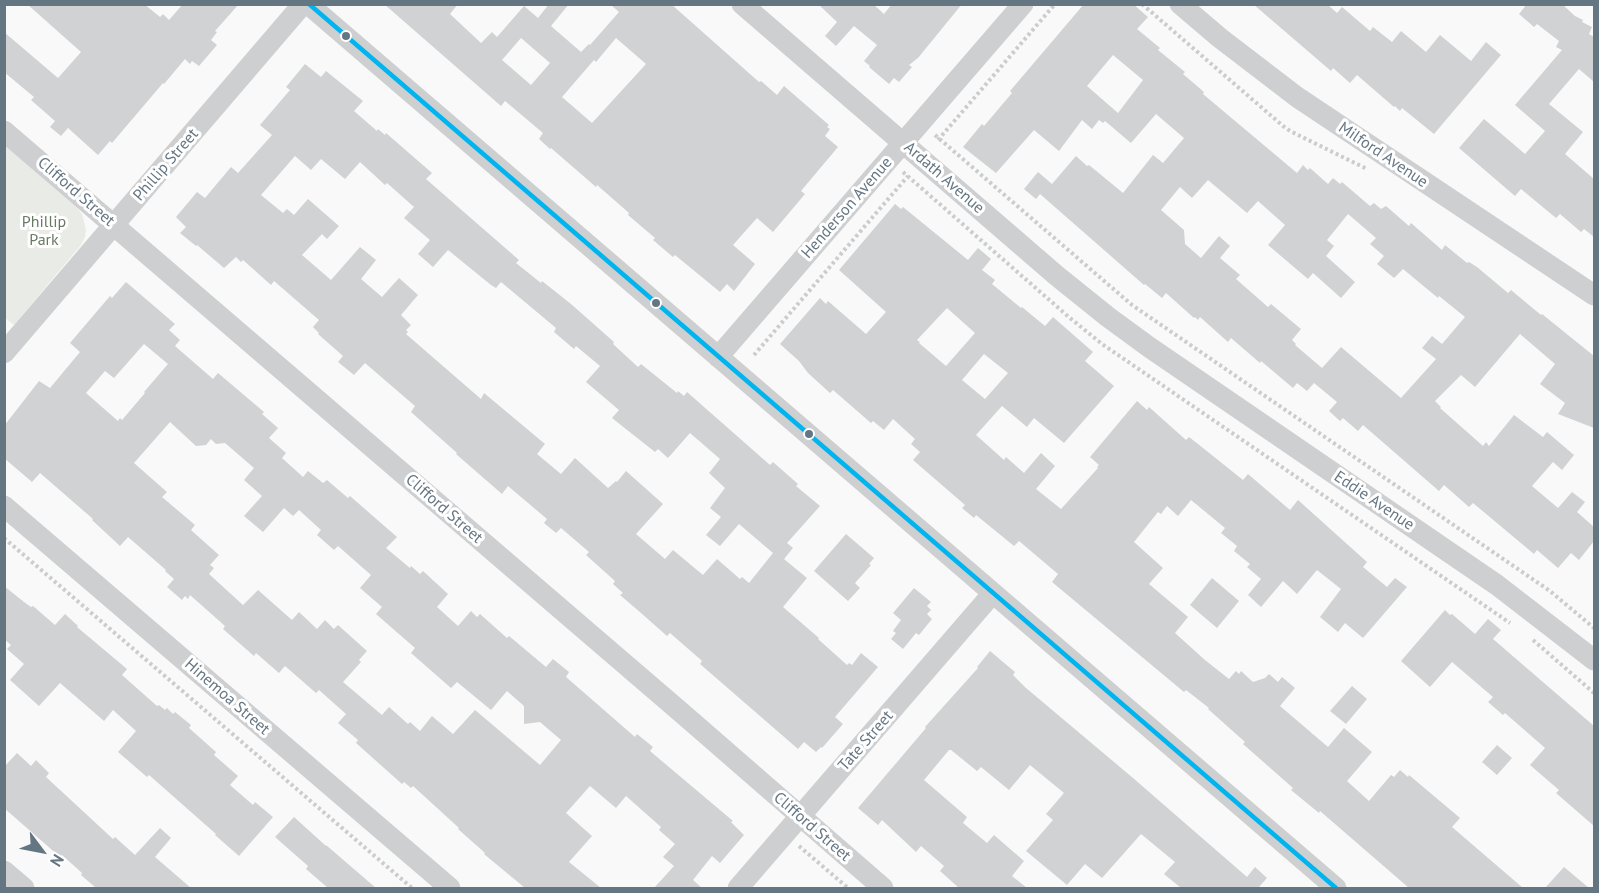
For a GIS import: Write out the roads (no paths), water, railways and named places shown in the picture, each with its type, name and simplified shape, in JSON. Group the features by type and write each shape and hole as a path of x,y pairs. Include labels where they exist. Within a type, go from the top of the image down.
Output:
{"street":[{"name":"Phillip Street","path":"4,352 305,4"},
{"path":"305,4 1336,888"},
{"name":"Ardath Avenue","path":"742,4 1066,284 1149,347"},
{"name":"Henderson Avenue","path":"718,357 1023,4"},
{"name":"Milford Avenue","path":"1180,4 1297,98 1594,295"},
{"name":"Clifford Street","path":"4,131 883,888"},
{"name":"Eddie Avenue","path":"1149,347 1497,585 1594,660"},
{"name":"Hinemoa Street","path":"4,506 450,888"},
{"name":"Tate Street","path":"738,888 993,593"},
{"path":"4,871 24,888"}],"park label":[{"name":"Phillip Park","path":"44,231"}]}
